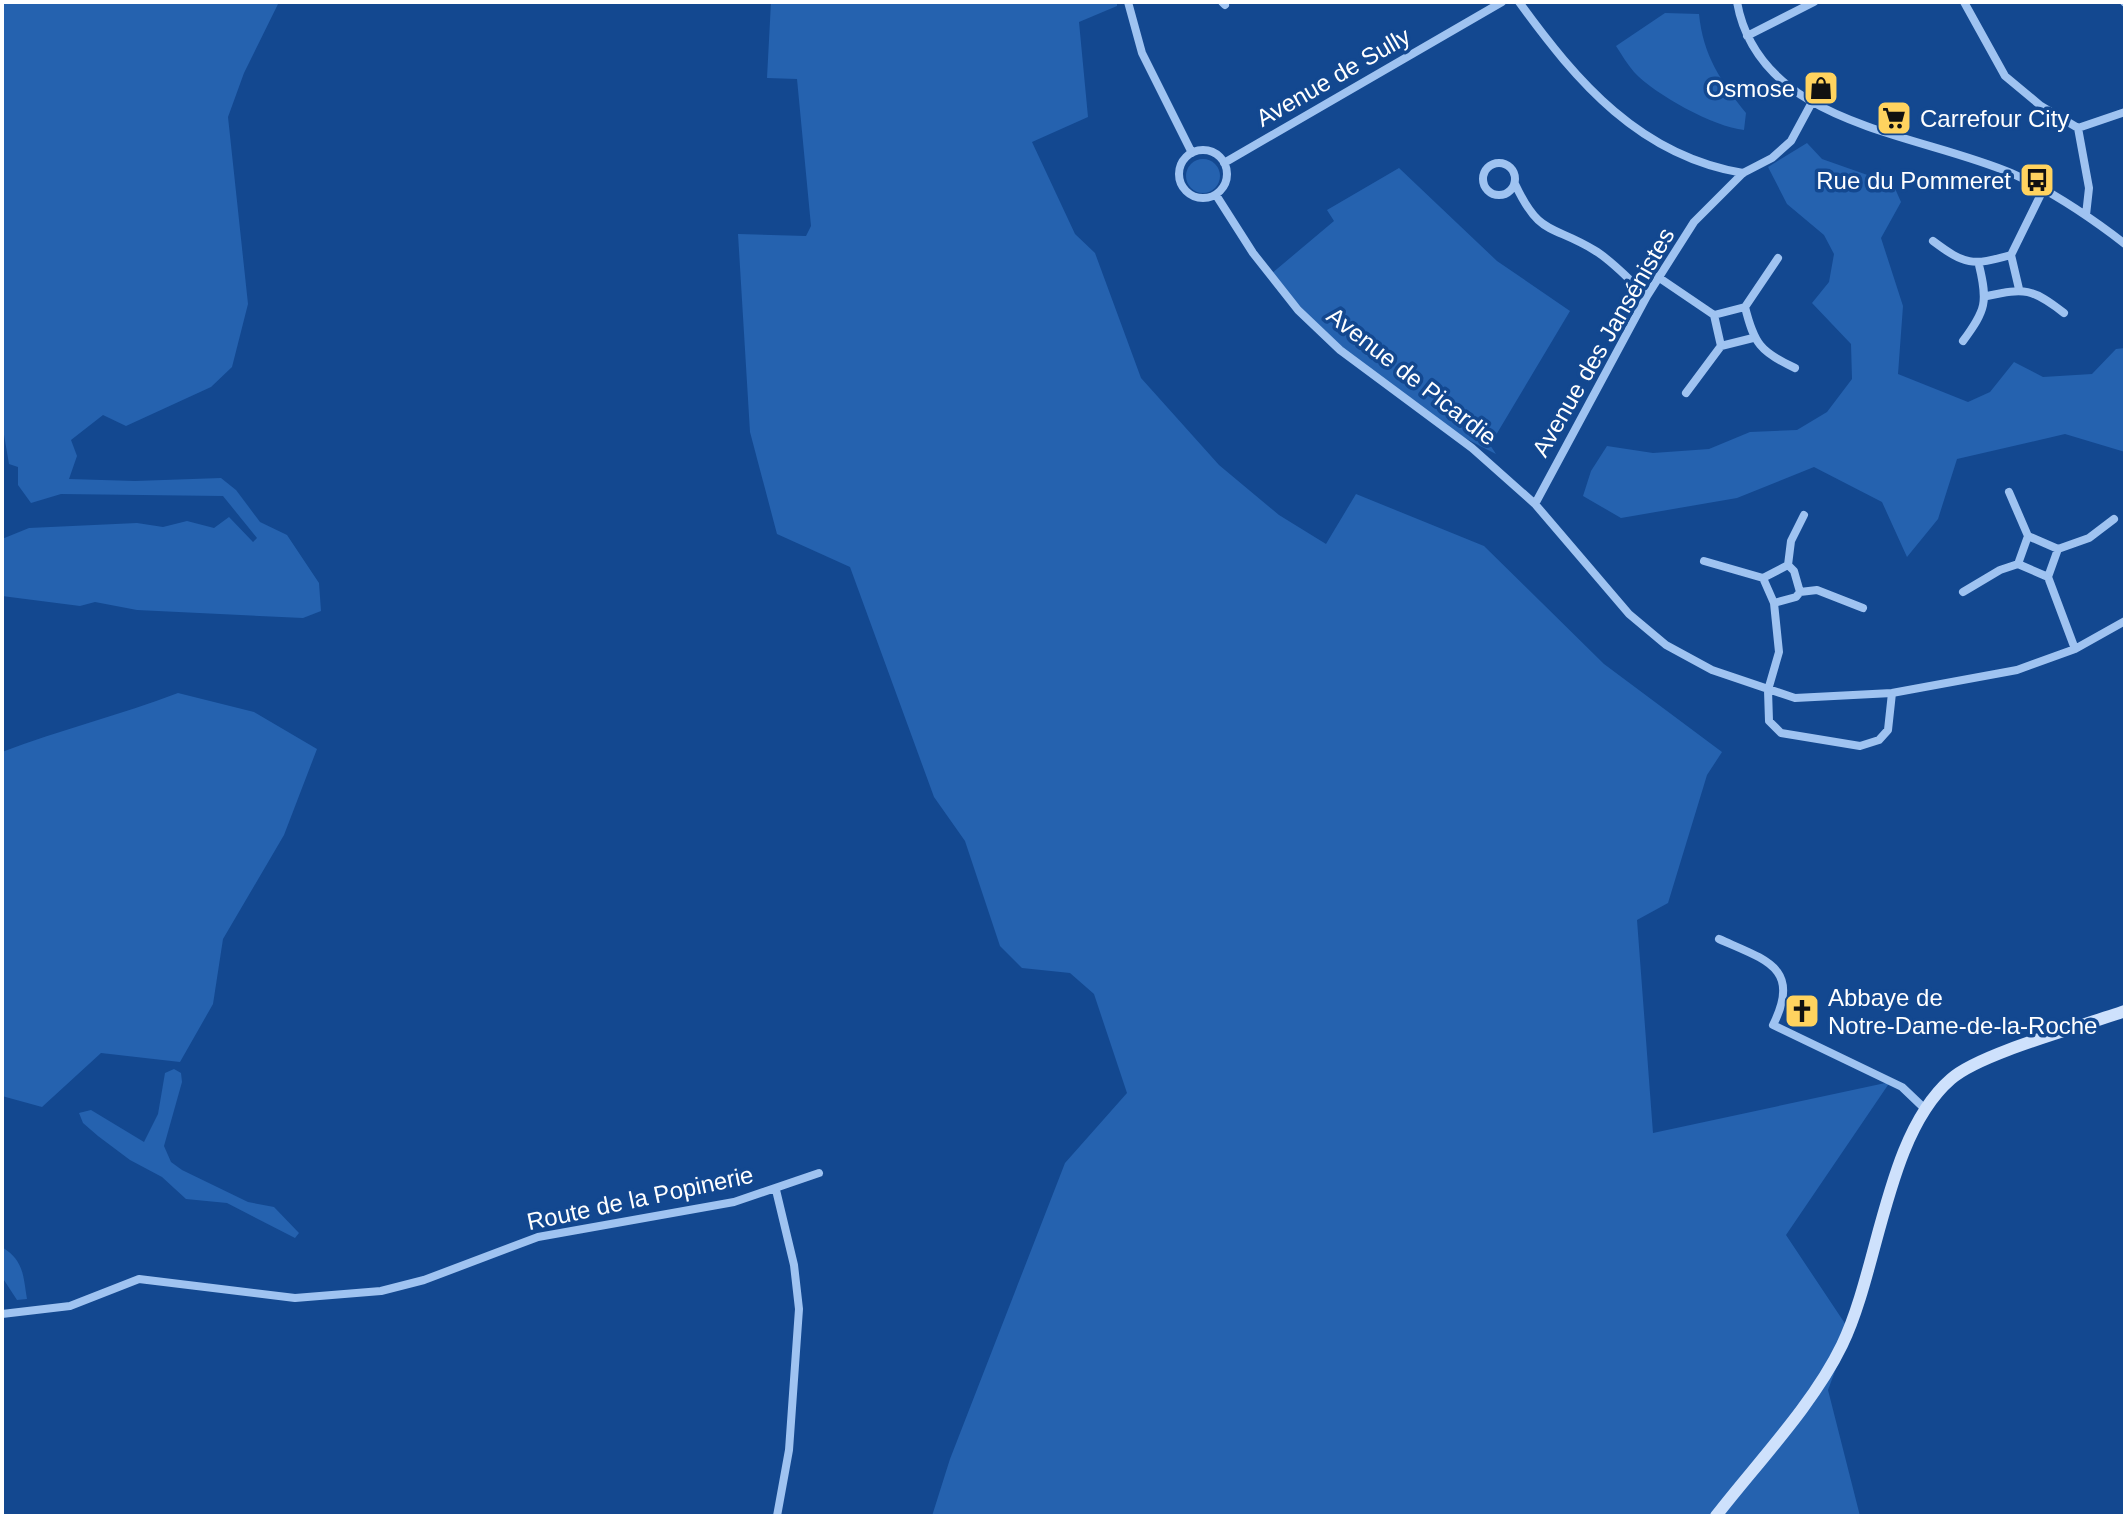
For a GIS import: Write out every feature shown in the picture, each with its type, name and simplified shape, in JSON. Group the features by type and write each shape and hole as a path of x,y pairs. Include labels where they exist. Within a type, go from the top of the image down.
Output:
{"street":[{"path":"1128,2 1142,53 1192,153"},
{"name":"Avenue de Sully","path":"1224,163 1502,2"},
{"path":"1519,2 1568,67 1607,106 1689,160 1706,167 1743,173"},
{"path":"1737,2 1747,36 1768,69 1811,104 2013,174 2086,215 2125,244"},
{"path":"1747,36 1814,2"},
{"path":"1964,2 2005,76 2041,106 2078,128 2089,188 2086,215"},
{"name":"Avenue des Jansénistes","path":"1535,504 1647,296 1694,222 1743,173 1772,158 1791,141 1811,104"},
{"path":"2078,128 2125,112"},
{"path":"1207,150 1224,163 1225,184 1216,195 1195,197 1183,189 1179,168 1192,153 1207,150"},
{"path":"1515,184 1508,193 1493,194 1483,182 1484,172 1492,165 1508,165 1526,208 1548,230 1595,250 1647,296"},
{"path":"2019,289 2011,255 2043,190"},
{"name":"Avenue de Picardie","path":"1216,195 1253,253 1298,310 1340,350 1472,448 1535,504 1629,614 1666,645 1712,670 1768,690 1808,699 1892,693 2017,670 2075,649 2125,621"},
{"path":"1933,241 1957,259 1979,265 2011,255"},
{"path":"1714,315 1745,307 1778,258"},
{"path":"1963,341 1981,317 1987,296 1979,265"},
{"path":"1658,277 1714,315 1721,346"},
{"path":"1987,296 2019,289 2039,293 2064,313"},
{"path":"1745,307 1753,338 1779,361 1795,368"},
{"path":"1686,393 1721,346 1753,338"},
{"path":"2009,492 2028,536 2018,564"},
{"path":"1788,565 1791,541 1804,515"},
{"path":"2028,536 2058,549 2089,538 2114,519"},
{"path":"2058,549 2048,577 2075,649"},
{"path":"1704,561 1763,578 1788,565"},
{"path":"1963,592 2000,570 2018,564 2048,577"},
{"path":"1788,565 1794,571 1800,592"},
{"path":"1763,578 1774,603 1779,652 1768,690 1769,721 1781,733 1860,746 1879,740 1888,730 1892,693"},
{"path":"1774,603 1796,597 1800,592 1817,590 1863,608"},
{"path":"1719,939 1764,959 1783,979 1785,1002 1773,1025 1902,1087 1924,1108"},
{"path":"1716,1516 1823,1378 1842,1346 1904,1154 1924,1108 1947,1082 1966,1068 2125,1011"},
{"name":"Route de la Popinerie","path":"2,1314 70,1306 139,1279 295,1298 370,1293 424,1280 538,1237 734,1202 819,1173"},
{"path":"776,1190 794,1265 799,1309 789,1450 777,1516"}],"shaded area":[{"path":"2,2 279,2 244,73 228,117 248,304 232,367 211,387 126,426 103,415 71,440 77,456 69,479 135,481 221,478 236,490 260,522 287,535 319,583 321,611 303,618 137,610 95,602 80,606 2,596 2,539 29,528 137,523 163,527 187,521 214,528 229,517 253,542 257,538 223,496 61,494 31,503 18,485 18,467 9,464 2,423"},
{"path":"771,2 1117,2 1117,6 1079,22 1088,117 1032,142 1075,234 1095,253 1141,378 1219,465 1279,515 1326,544 1356,494 1484,546 1604,664 1722,752 1707,775 1668,903 1637,920 1653,1133 1890,1082 1786,1235 1850,1331 1828,1390 1860,1516 932,1516 950,1459 1065,1163 1127,1093 1094,994 1070,973 1022,968 1000,946 965,841 934,797 850,567 777,534 750,432 738,234 806,236 811,226 797,79 767,78"},
{"path":"1665,13 1699,14 1709,55 1746,113 1744,130 1717,123 1670,99 1643,81 1627,63 1616,46"},
{"path":"1807,143 1822,159 1893,184 1901,202 1881,238 1903,306 1898,374 1968,402 1990,392 2014,362 2043,377 2092,374 2116,349 2125,348 2125,452 2065,434 1957,459 1938,519 1907,557 1882,502 1814,467 1737,498 1621,518 1583,496 1591,471 1607,446 1653,453 1709,449 1750,432 1797,430 1827,412 1852,379 1851,344 1812,303 1829,282 1834,254 1824,235 1787,204 1768,167"},
{"path":"1203,159 1215,164 1220,176 1215,188 1203,193 1191,188 1186,176 1191,164"},
{"path":"1399,168 1497,261 1570,311 1490,445 1496,454 1434,419 1374,375 1319,326 1271,274 1334,221 1327,210"},
{"path":"178,693 254,712 317,749 284,835 223,939 213,1004 180,1062 101,1053 42,1107 2,1096 2,752"},
{"path":"174,1069 181,1073 182,1082 164,1146 171,1162 248,1202 274,1207 299,1233 295,1238 227,1203 186,1199 162,1177 130,1160 83,1123 79,1113 91,1110 144,1142 158,1114 165,1073"},
{"path":"2,1247 19,1263 27,1299 17,1300 2,1277"}],"place":[{"name":"Osmose","path":"1821,88"},
{"name":"Carrefour City","path":"1894,118"},
{"name":"Rue du Pommeret","path":"2037,180"},
{"name":"Abbaye de Notre-Dame-de-la-Roche","path":"1802,1011"}]}
